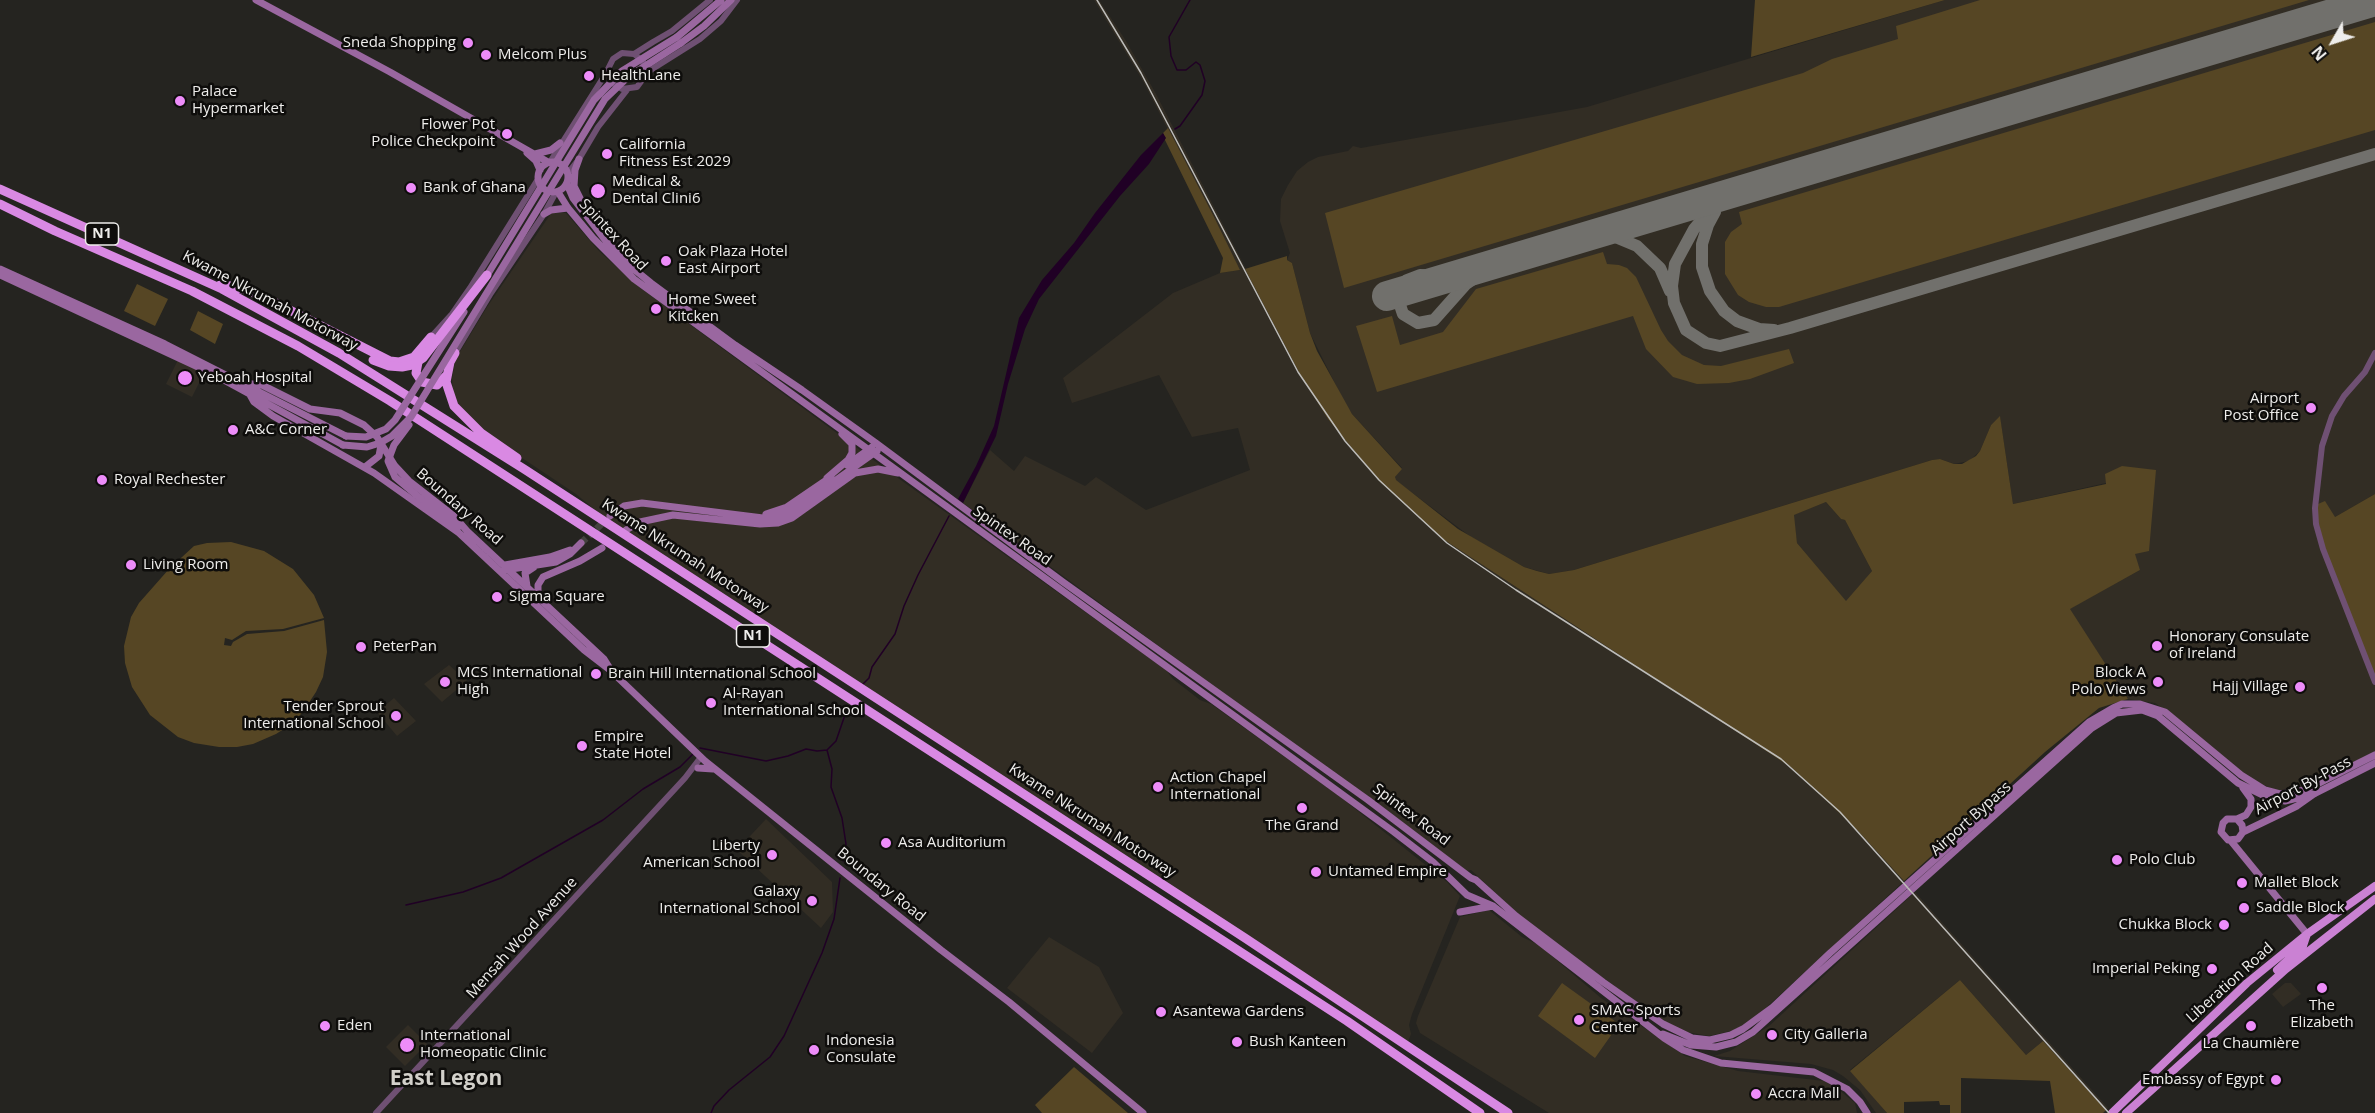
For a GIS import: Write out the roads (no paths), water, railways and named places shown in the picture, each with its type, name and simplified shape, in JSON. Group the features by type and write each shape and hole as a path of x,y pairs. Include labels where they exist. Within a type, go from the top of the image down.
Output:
{"highway":[{"name":"Kwame Nkrumah Motorway","path":"0,189 204,280 280,319 339,353 598,518 1245,938 1508,1113"},
{"name":"Kwame Nkrumah Motorway","path":"0,204 55,231 192,291 298,346 390,401 1347,1021 1480,1113"},
{"path":"292,311 373,360 402,368 423,358 487,275"},
{"path":"204,280 247,291 292,311 390,361 407,361 424,347"},
{"path":"431,337 416,364 418,378 428,384 437,385 447,375"},
{"path":"455,353 446,382 451,402 468,422 578,499 598,518"},
{"name":"Liberation Road","path":"2112,1113 2240,990 2307,934 2375,886"},
{"name":"Liberation Road","path":"2126,1113 2267,986 2375,899"},
{"path":"2267,986 2278,968 2304,944 2307,934"}],"main road":[{"path":"256,0 390,72 534,154 549,162 561,164 568,173 567,184 557,192 544,189 538,179 540,170 549,162"},
{"path":"467,531 421,499 395,477 388,461 394,445 411,422 411,417 605,99 628,77 679,40 721,0"},
{"path":"487,275 594,100 611,80 622,71 704,26 731,0"},
{"path":"514,142 536,161 540,170"},
{"path":"534,154 551,150 560,143"},
{"path":"579,159 575,170 574,186 591,223"},
{"name":"Spintex Road","path":"567,184 573,198 591,223 644,278 1384,812 1471,878 1476,879 1516,916 1663,1024"},
{"name":"Spintex Road","path":"557,192 593,238 634,279 1394,832 1433,862 1467,895 1474,896 1493,906 1655,1031 1683,1050 1708,1060 1733,1065 1814,1072 1847,1089 1860,1101 1867,1113"},
{"path":"544,214 551,210 568,208"},
{"name":"Boundary Road","path":"0,269 165,344 346,436 356,438 376,435 395,420 487,275"},
{"name":"Boundary Road","path":"0,275 189,362 343,445 367,447 380,443 392,436 411,417"},
{"path":"754,516 772,513 787,507 851,457 852,444 786,392 772,378"},
{"name":"Boundary Road","path":"243,383 262,385 310,409 340,413 364,424 408,481 454,516 584,650 610,670 700,757 1009,1002 1143,1113"},
{"name":"Boundary Road","path":"249,393 254,402 273,416 380,476 459,533 538,597 604,659 610,670"},
{"path":"365,467 379,456 381,445"},
{"path":"610,516 624,506 642,503 773,518 788,513 878,445"},
{"path":"827,478 834,476 873,451"},
{"path":"380,476 386,466 395,466"},
{"path":"626,530 640,522 673,515 760,524 778,523 792,518 855,473 878,469 904,474"},
{"path":"719,512 728,521"},
{"path":"578,545 564,558 539,565 502,568 523,561 550,557 578,545"},
{"path":"538,597 538,585 543,577 580,561 602,548"},
{"path":"493,554 510,560 523,561"},
{"path":"528,588 525,573 539,565"},
{"name":"Airport Bypass","path":"1663,1024 1692,1038 1710,1040 1731,1035 1751,1024 1773,1007 1836,947 2089,722 2122,704 2140,704 2164,712 2241,775 2265,790 2288,794 2313,791"},
{"name":"Airport Bypass","path":"1655,1031 1691,1045 1708,1047 1726,1045 1754,1032 2092,728 2116,713 2142,710 2158,716 2238,783 2254,792 2277,800 2296,800 2313,791"},
{"name":"Airport By-Pass","path":"2242,835 2297,806 2313,791 2375,755"},
{"path":"700,757 696,766 714,769"},
{"name":"Airport By-Pass","path":"2313,791 2375,763"},
{"path":"2238,783 2249,795 2252,803 2248,813 2237,819 2227,819 2221,827 2224,836 2252,864 2307,934"},
{"path":"2237,819 2242,825 2242,835 2252,864"},
{"path":"2231,841 2242,835"},
{"path":"1463,890 1465,882 1471,878"},
{"path":"1474,896 1480,892 1480,885"},
{"path":"1460,912 1493,906"}],"street":[{"path":"549,162 611,62 619,54 634,54 672,31 710,0"},
{"path":"568,173 598,127 627,90 639,85 645,73 700,39 721,21 737,0"},
{"path":"634,54 643,61 645,73"},
{"path":"608,69 612,82 627,90"},
{"path":"431,337 452,314 470,288 538,179"},
{"path":"455,353 557,192"},
{"path":"2375,353 2365,372 2344,396 2332,416 2320,455 2315,508 2316,524 2323,549 2375,682"},
{"name":"Mensah Wood Avenue","path":"376,1113 696,766 700,757"}],"waterway":[{"path":"1175,129 1180,126 1202,95 1205,81 1200,65 1196,62 1186,70 1177,70 1171,56 1169,37 1190,0"},
{"path":"863,684 869,678 872,667 895,634 918,575 949,516"},
{"path":"843,861 846,844 842,818 831,787 832,769 827,750 836,741 846,712"},
{"path":"700,748 766,761 806,749 827,750"},
{"path":"406,905 463,892 501,878 603,820 643,789 680,767 693,754"},
{"path":"711,1113 714,1106 729,1090 770,1057 784,1036 822,953 834,919 840,878"}],"tunnel":[{"path":"581,543 606,520"}],"railway":[{"path":"1097,0 1141,73 1298,372 1345,441 1379,480 1447,543 1516,590 1781,759 1840,812 2109,1113"}],"place":[{"name":"Sneda Shopping","path":"468,43"},
{"name":"Melcom Plus","path":"486,55"},
{"name":"HealthLane","path":"589,76"},
{"name":"Palace Hypermarket","path":"180,101"},
{"name":"Flower Pot Police Checkpoint","path":"507,134"},
{"name":"California Fitness Est 2029","path":"607,154"},
{"name":"Bank of Ghana","path":"411,188"},
{"name":"Medical & Dental Clini6","path":"598,191"},
{"name":"Oak Plaza Hotel East Airport","path":"666,261"},
{"name":"Home Sweet Kitcken","path":"656,309"},
{"name":"Yeboah Hospital","path":"185,378"},
{"name":"Airport Post Office","path":"2311,408"},
{"name":"A&C Corner","path":"233,430"},
{"name":"Royal Rechester","path":"102,480"},
{"name":"Living Room","path":"131,565"},
{"name":"Sigma Square","path":"497,597"},
{"name":"Honorary Consulate of Ireland","path":"2157,646"},
{"name":"PeterPan","path":"361,647"},
{"name":"Brain Hill International School","path":"596,674"},
{"name":"MCS International High","path":"445,682"},
{"name":"Block A Polo Views","path":"2158,682"},
{"name":"Hajj Village","path":"2300,687"},
{"name":"Al-Rayan International School","path":"711,703"},
{"name":"Tender Sprout International School","path":"396,716"},
{"name":"Empire State Hotel","path":"582,746"},
{"name":"Action Chapel International","path":"1158,787"},
{"name":"The Grand","path":"1302,808"},
{"name":"Asa Auditorium","path":"886,843"},
{"name":"Liberty American School","path":"772,855"},
{"name":"Polo Club","path":"2117,860"},
{"name":"Untamed Empire","path":"1316,872"},
{"name":"Mallet Block","path":"2242,883"},
{"name":"Galaxy International School","path":"812,901"},
{"name":"Saddle Block","path":"2244,908"},
{"name":"Chukka Block","path":"2224,925"},
{"name":"Imperial Peking","path":"2212,969"},
{"name":"The Elizabeth","path":"2322,988"},
{"name":"Asantewa Gardens","path":"1161,1012"},
{"name":"SMAC Sports Center","path":"1579,1020"},
{"name":"Eden","path":"325,1026"},
{"name":"La Chaumière","path":"2251,1026"},
{"name":"City Galleria","path":"1772,1035"},
{"name":"Bush Kanteen","path":"1237,1042"},
{"name":"International Homeopatic Clinic","path":"407,1045"},
{"name":"Indonesia Consulate","path":"814,1050"},
{"name":"Embassy of Egypt","path":"2276,1080"},
{"name":"Accra Mall","path":"1756,1094"}],"district":[{"name":"East Legon","path":"446,1079"}]}
